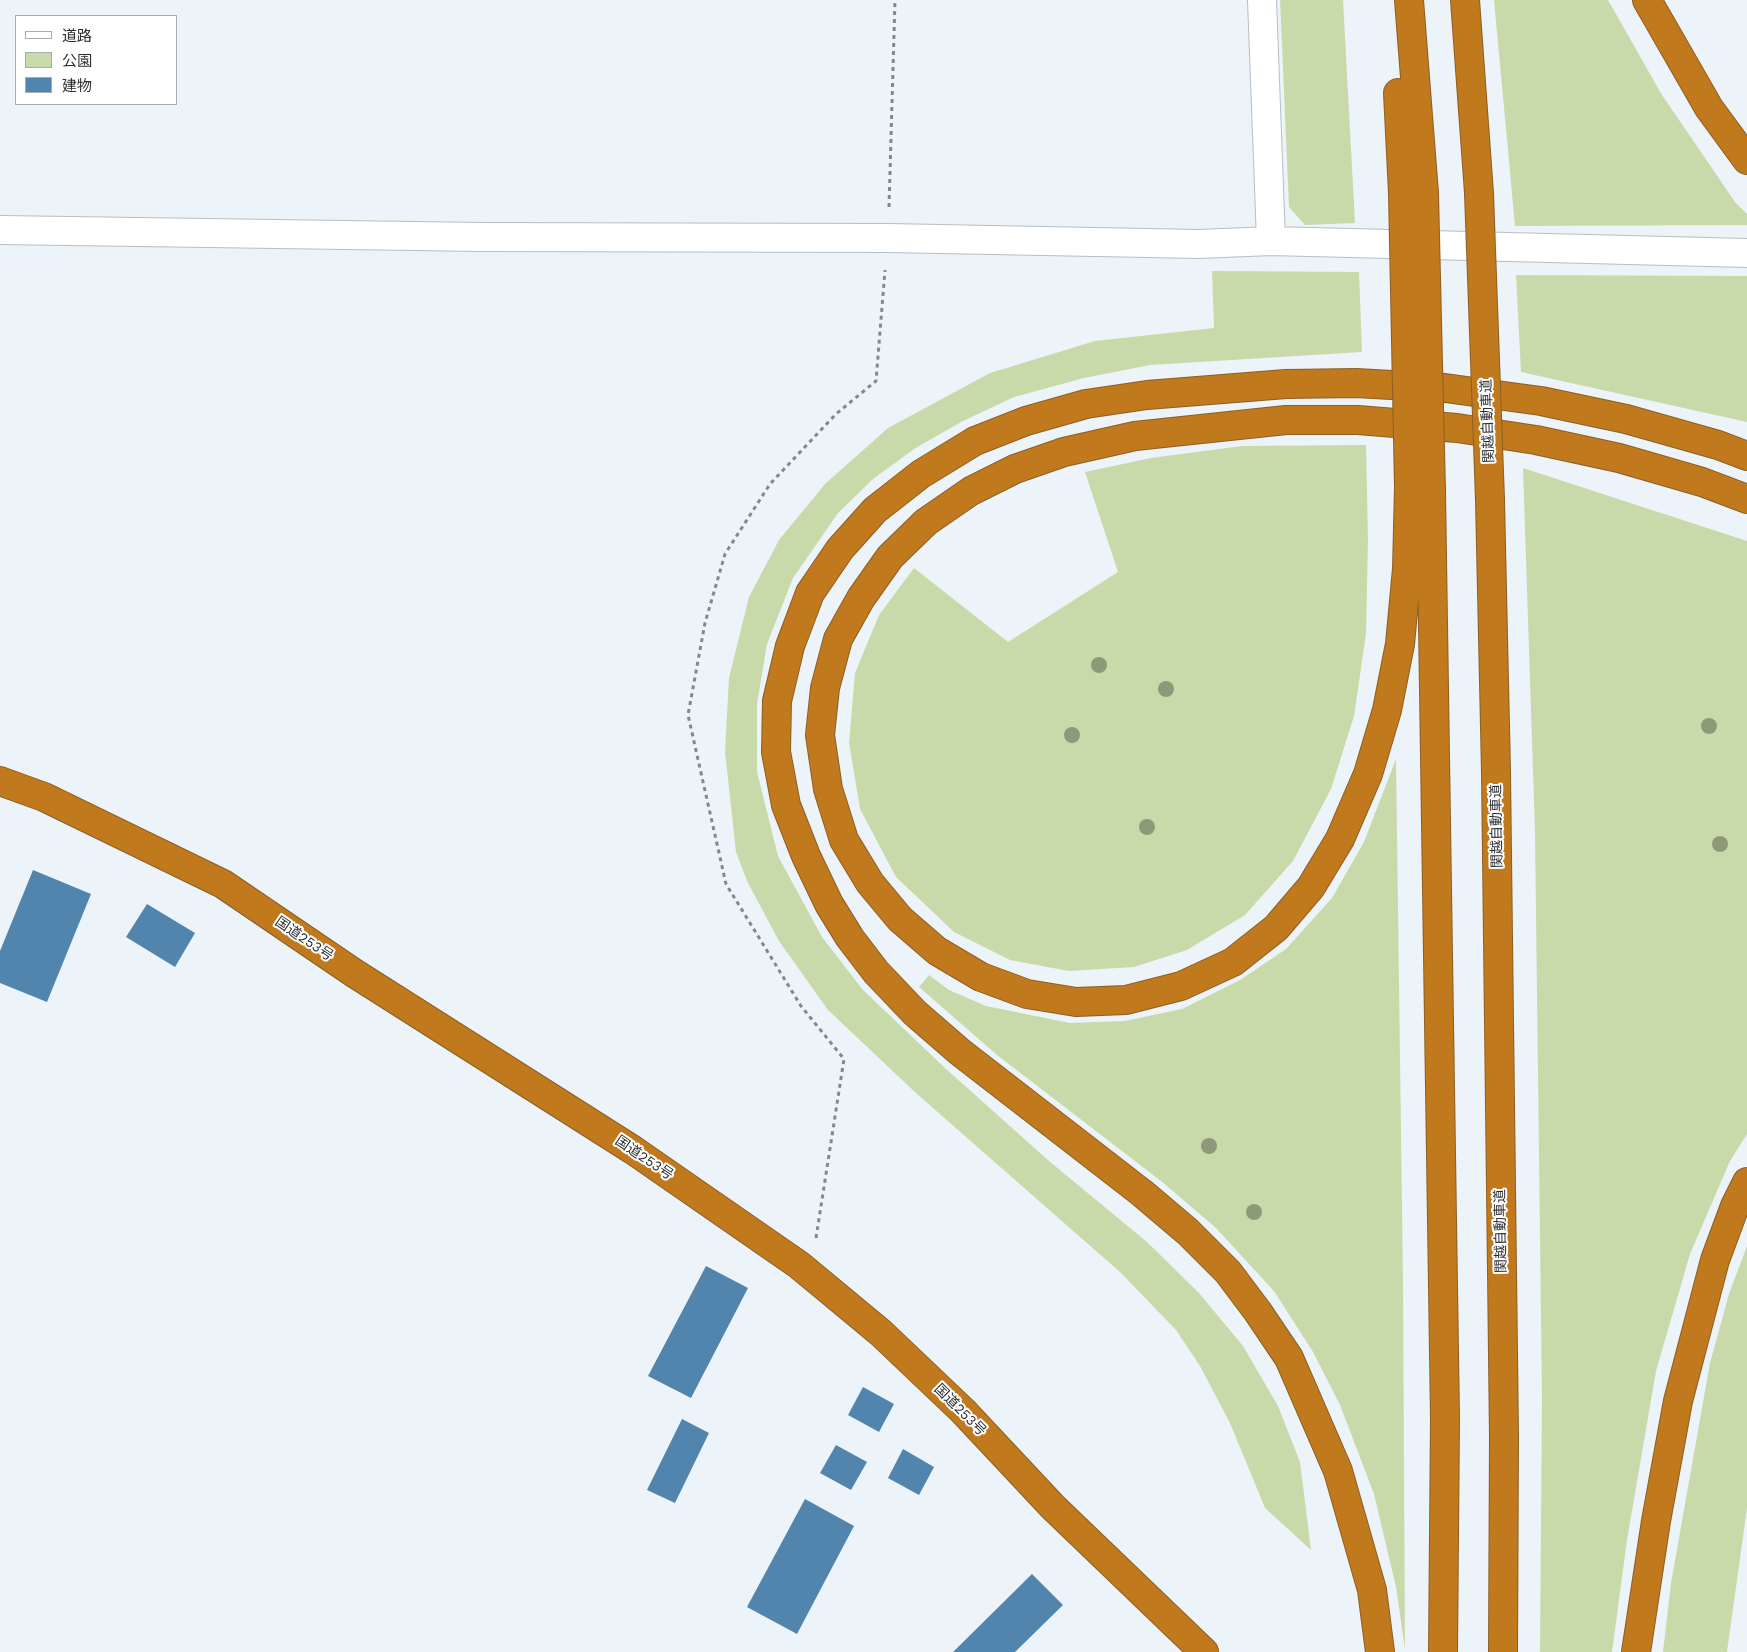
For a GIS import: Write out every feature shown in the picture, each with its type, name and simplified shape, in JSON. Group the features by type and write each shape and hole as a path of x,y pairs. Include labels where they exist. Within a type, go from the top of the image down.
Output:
{"highway":[{"path":"1393,0 1413,193"},
{"path":"1409,0 1445,1418 1443,1652"},
{"name":"関越自動車道","path":"1465,0 1479,194 1490,500 1496,772 1504,1418 1503,1652"},
{"path":"1647,0 1709,108 1747,160"},
{"path":"1380,1652 1372,1590 1338,1471 1289,1358 1258,1312 1228,1272 1188,1232 1142,1193 960,1052 916,1013 871,965 850,938 829,904 806,856 786,805 776,752 777,701 790,646 810,593 840,549 875,510 921,474 974,441 1026,421 1086,404 1147,394 1286,384 1356,383 1445,388 1541,402 1626,419 1718,445 1747,456"},
{"path":"1420,489 1406,569 1400,644 1387,710 1368,774 1340,839 1311,886 1276,928 1233,962 1181,986 1126,1000 1076,1002 1027,994 981,977 937,951 900,920 870,883 844,840 828,789 820,735 825,688 838,639 861,598 890,557 926,522 972,491 1015,469 1064,452 1135,436 1286,420 1358,420 1457,428 1536,440 1619,458 1702,482 1747,499"},
{"name":"国道253号","path":"0,781 44,797 222,884 354,973 633,1150 799,1265 881,1334 956,1405 1053,1507 1204,1652"},
{"path":"1636,1652 1656,1521 1678,1401 1715,1260 1735,1206 1747,1182"}],"street":[{"path":"1262,0 1271,241"},
{"path":"0,230 493,237 888,238 1200,244 1271,241 1747,253"}],"path":[{"path":"888,238 895,0"}],"green space":[{"path":"1280,0 1343,0 1355,223 1305,225 1289,207"},
{"path":"1494,0 1608,0 1662,95 1735,202 1747,214 1747,225 1515,226"},
{"path":"1212,271 1359,272 1362,352 1150,365 1084,378 1014,397 961,422 914,449 873,479 838,513 793,578 767,644 757,704 757,772 778,856 822,937 863,990 945,1068 1049,1161 1147,1242 1199,1293 1243,1346 1278,1406 1300,1462 1311,1550 1265,1508 1230,1423 1200,1366 1176,1330 1120,1272 917,1094 828,1010 779,941 748,883 736,852 725,752 729,678 749,597 779,540 825,484 888,428 990,373 1095,341 1214,328"},
{"path":"1516,275 1747,276 1747,422 1521,372"},
{"path":"1366,445 1368,539 1366,634 1354,716 1331,789 1293,861 1245,915 1187,950 1134,967 1069,971 1010,960 954,932 896,877 860,809 849,743 855,673 879,615 914,568 1008,642 1118,572 1085,472 1151,458 1242,446"},
{"path":"1523,468 1747,541 1747,1134 1730,1161 1690,1254 1656,1371 1627,1540 1612,1652 1540,1652 1542,1398 1535,832"},
{"path":"1396,759 1403,1282 1405,1649 1396,1587 1374,1494 1340,1405 1313,1352 1274,1291 1215,1227 1161,1181 997,1055 919,987 929,975 949,990 986,1006 1070,1023 1125,1021 1182,1009 1240,980 1286,949 1332,898 1364,842"},
{"path":"1747,1246 1747,1508 1727,1652 1663,1652 1671,1583 1710,1363 1729,1294"}],"building":[{"path":"33,870 91,894 47,1002 0,983 0,951"},
{"path":"147,904 195,933 175,967 126,937"},
{"path":"706,1266 748,1288 691,1398 648,1376"},
{"path":"863,1387 894,1404 879,1432 848,1415"},
{"path":"682,1419 709,1433 675,1503 647,1490"},
{"path":"836,1445 867,1462 851,1490 820,1473"},
{"path":"903,1449 934,1467 919,1495 888,1478"},
{"path":"805,1499 854,1526 797,1634 747,1607"},
{"path":"1032,1574 1063,1605 1015,1652 953,1652"}]}
